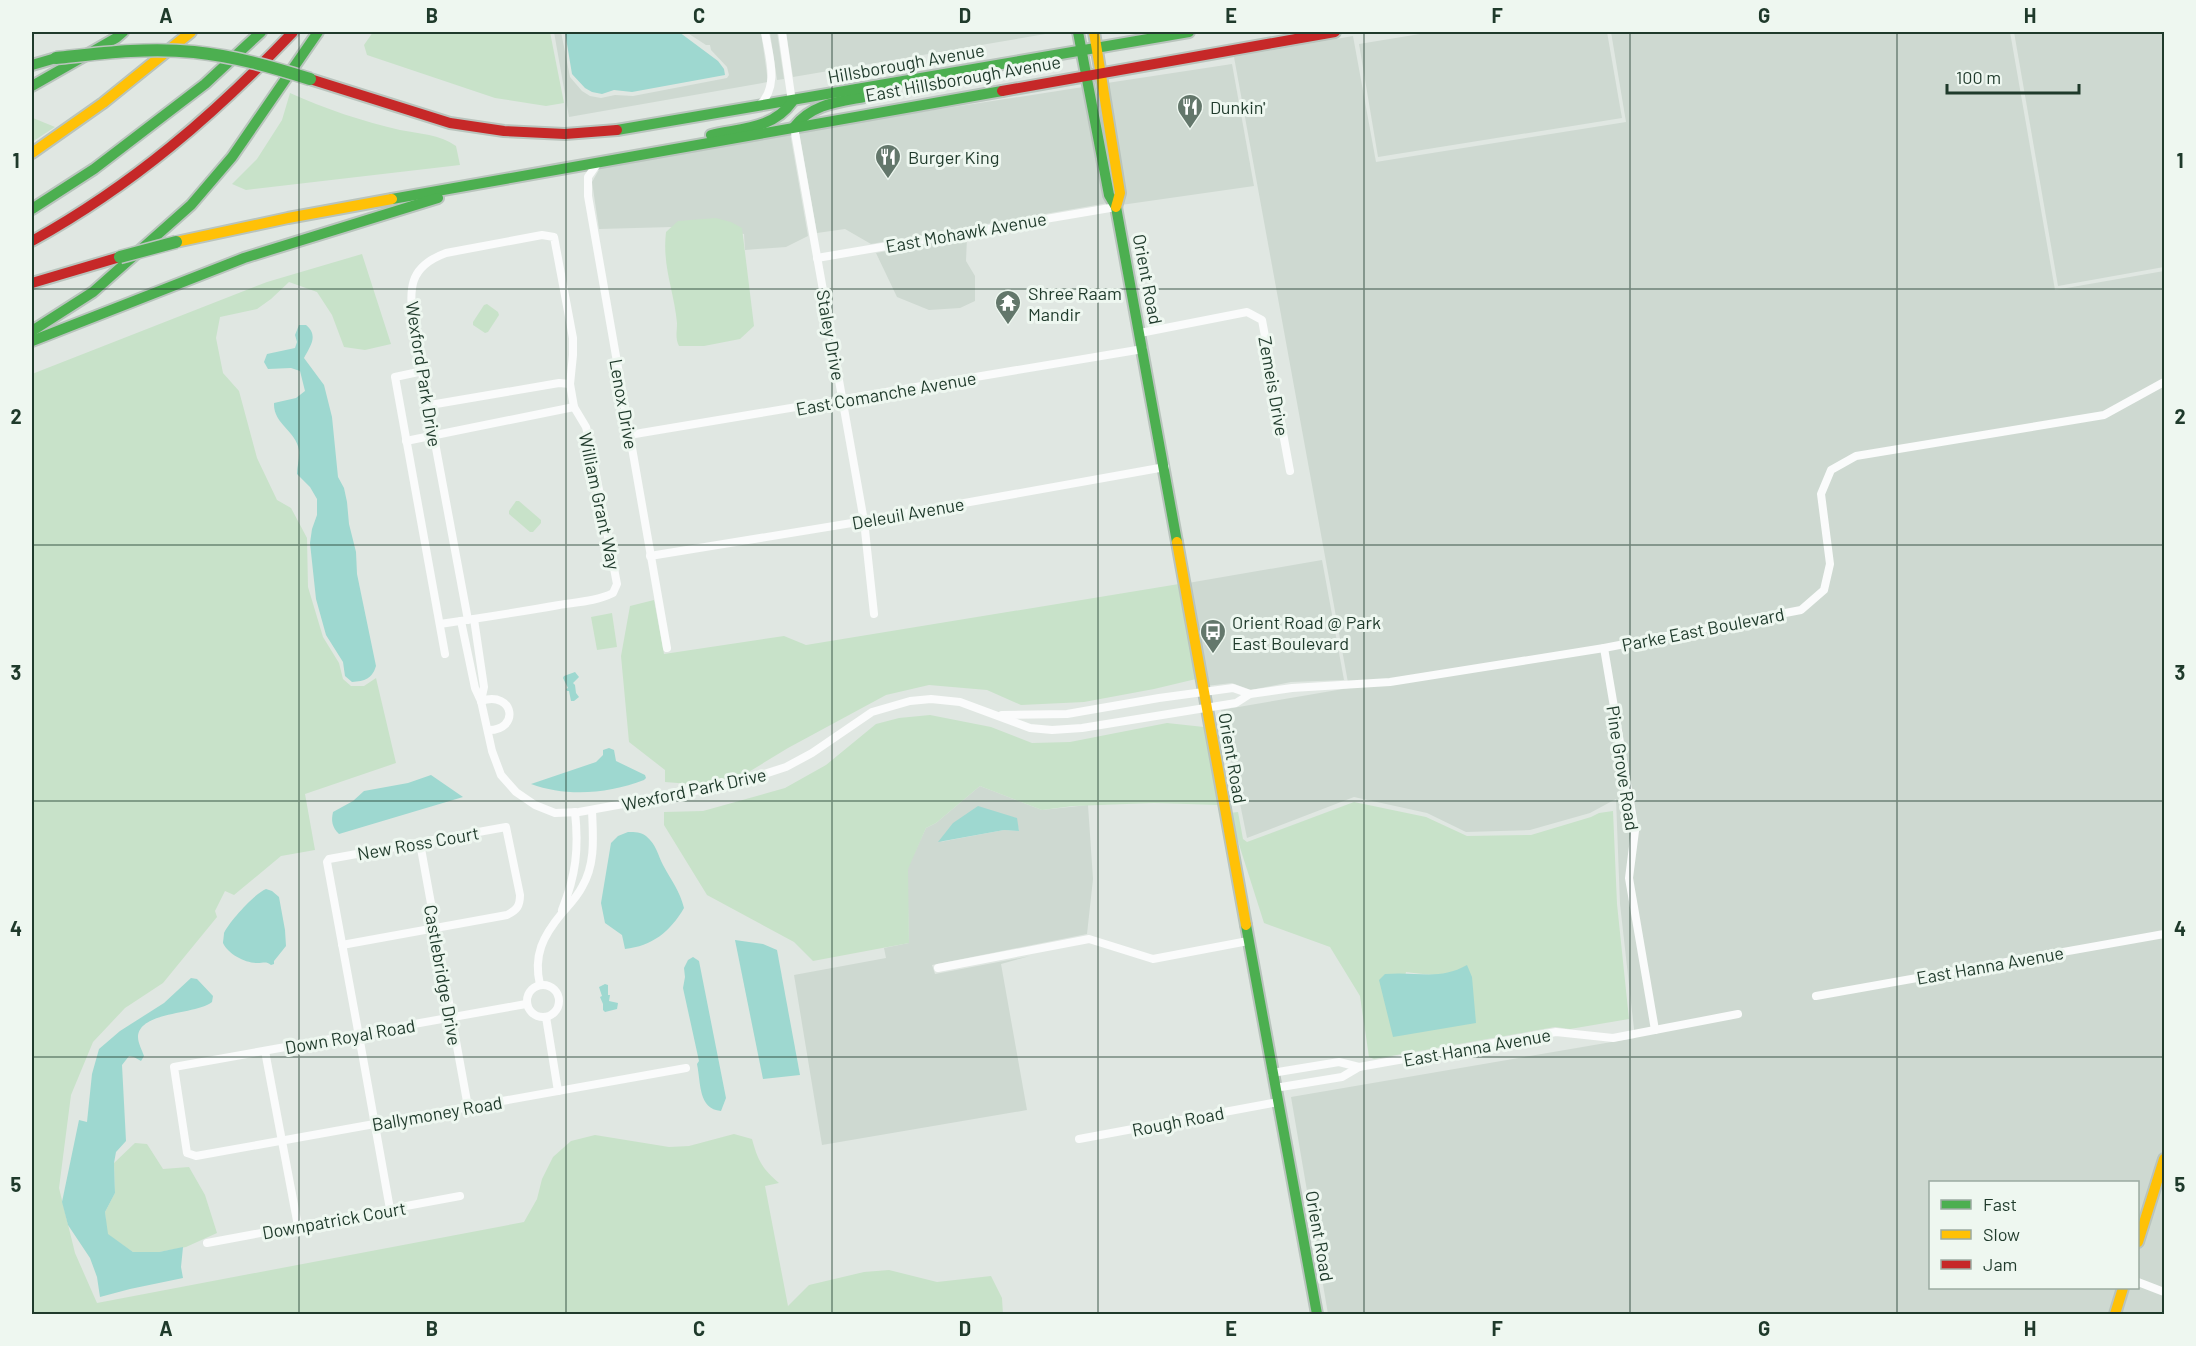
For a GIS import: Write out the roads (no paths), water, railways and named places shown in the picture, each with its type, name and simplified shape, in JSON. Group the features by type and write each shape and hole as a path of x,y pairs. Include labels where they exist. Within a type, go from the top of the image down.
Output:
{"main road":[{"path":"32,86 123,32"},
{"path":"32,153 103,103 191,32"},
{"path":"32,209 94,169 205,84 261,32"},
{"path":"32,241 128,180 172,145 248,79 293,32"},
{"path":"32,331 93,292 191,205 232,157 318,32"},
{"name":"Orient Road","path":"1078,32 1109,195 1116,207 1143,349 1206,709 1317,1314"},
{"name":"Orient Road","path":"1094,32 1120,193 1116,207"},
{"path":"1097,48 1189,32"},
{"name":"East Hillsborough Avenue","path":"492,181 1335,32"},
{"name":"Hillsborough Avenue","path":"32,65 56,58 109,52 157,50 211,54 251,62 310,79 450,123 504,131 565,134 631,129 1097,48"},
{"path":"794,127 811,109 874,96 903,82"},
{"path":"686,147 709,135 774,121 784,114 792,102"},
{"path":"32,283 176,242 288,218 492,181"},
{"path":"32,340 244,258 492,181"},
{"path":"2139,1239 2164,1159"},
{"path":"2115,1314 2122,1289"}],"street":[{"path":"757,108 768,96 772,84 765,32"},
{"path":"782,32 792,102"},
{"name":"Staley Drive","path":"794,127 864,520 873,614"},
{"name":"Lenox Drive","path":"598,163 588,177 588,196 667,648"},
{"name":"East Mohawk Avenue","path":"817,258 1116,207"},
{"name":"Wexford Park Drive","path":"481,701 484,687 468,620 430,405 414,330 410,295 413,279 421,266 430,259 446,253 543,235 554,237"},
{"name":"William Grant Way","path":"440,624 604,598 613,593 617,584 590,443 586,427 574,407 570,384 573,338 554,237"},
{"name":"Zemeis Drive","path":"1140,333 1247,312 1262,320 1290,471"},
{"name":"East Comanche Avenue","path":"629,435 1143,349"},
{"path":"423,371 395,377 446,654"},
{"name":"Parke East Boulevard","path":"1206,709 1236,703 1250,694 1292,687 1390,682 1604,648 1801,610 1824,590 1830,564 1821,494 1831,470 1856,456 2104,416 2164,382"},
{"path":"430,405 559,383 570,384"},
{"path":"406,441 574,407"},
{"name":"Deleuil Avenue","path":"651,555 1164,467"},
{"name":"Wexford Park Drive","path":"468,620 475,688 481,701 492,751 501,775 516,792 535,806 555,813 592,810 757,778 786,767 812,753 872,712 910,701 931,699 960,702 1030,728 1052,730 1082,728 1206,709"},
{"name":"Pine Grove Road","path":"1604,648 1635,831 1629,878 1655,1030"},
{"name":"Parke East Boulevard","path":"1203,692 1233,688 1250,694"},
{"name":"Wexford Park Drive","path":"999,715 1067,714 1203,692"},
{"path":"481,701 498,699 505,703 509,711 509,719 505,727 497,731 488,730"},
{"path":"540,985 537,972 539,948 582,888 592,863 592,810"},
{"path":"561,915 571,889 576,864 575,812"},
{"name":"New Ross Court","path":"342,945 327,862 329,858 506,827 520,895 520,904 516,911 507,915 435,928"},
{"name":"Castlebridge Drive","path":"420,843 468,1107"},
{"path":"390,1209 342,945 435,928"},
{"name":"East Hanna Avenue","path":"1816,996 2164,934"},
{"path":"938,968 1089,939 1153,959 1248,941"},
{"path":"540,985 552,988 559,998 556,1011 546,1017 533,1015 526,1004 529,992 540,985"},
{"name":"Down Royal Road","path":"188,1153 174,1067 526,1004"},
{"name":"East Hanna Avenue","path":"1275,1088 1342,1077 1359,1067 1556,1032 1613,1038 1738,1014"},
{"path":"546,1017 558,1091"},
{"path":"265,1051 298,1226"},
{"name":"East Hanna Avenue","path":"1272,1073 1339,1062 1359,1067"},
{"name":"Ballymoney Road","path":"188,1153 196,1155 686,1068"},
{"name":"Rough Road","path":"1079,1139 1278,1102"},
{"name":"Downpatrick Court","path":"207,1243 460,1196"},
{"path":"2139,1282 2164,1292"}],"water":[{"path":"565,32 679,32 718,61 725,75 632,92 614,90 602,94 592,92 572,74"},
{"path":"299,325 306,325 312,333 311,345 304,358 324,385 332,417 338,477 344,488 347,502 349,524 356,552 357,574 376,666 370,677 361,681 352,682 345,676 343,662 326,635 316,599 310,543 317,515 317,499 310,487 297,474 299,453 297,443 277,417 275,410 274,403 296,398 305,391 300,371 291,368 268,369 264,362 267,354 295,348 297,342 295,335"},
{"path":"575,672 579,677 573,683 579,697 571,701 563,678"},
{"path":"609,748 614,750 616,761 645,775 646,778 630,785 587,792 558,791 531,784 596,762 603,755 603,750"},
{"path":"431,775 463,797 339,834 335,829 332,821 333,812 353,801 364,791 408,783"},
{"path":"978,806 1017,818 1019,831 1004,830 938,842 953,823"},
{"path":"628,832 642,834 652,842 678,891 684,908 673,924 652,941 625,949 622,935 605,923 601,903 611,843 618,836"},
{"path":"266,889 279,897 285,930 286,946 271,965 242,960 229,951 223,943 224,933 231,922 249,902"},
{"path":"735,940 763,944 777,950 800,1075 763,1079"},
{"path":"693,957 699,961 726,1098 721,1111 708,1105 700,1087 697,1064 699,1061 683,988 684,968 688,960"},
{"path":"1467,965 1472,977 1476,1023 1393,1037 1379,980 1385,974 1447,973"},
{"path":"191,978 197,979 213,996 212,1002 148,1022 141,1029 138,1037 144,1056 141,1061 129,1056 122,1065 126,1141 116,1152 115,1193 105,1212 108,1234 133,1252 159,1252 183,1247 181,1267 183,1278 100,1297 97,1277 90,1258 68,1225 62,1202 79,1120 87,1122 92,1074 99,1049 120,1031 164,1003"},
{"path":"608,985 609,1001 618,1003 617,1009 605,1012 599,987"}],"place":[{"name":"Dunkin'","path":"1190,130"},
{"name":"Burger King","path":"888,180"},
{"name":"Shree Raam Mandir","path":"1008,326"},
{"name":"Orient Road @ Park East Boulevard","path":"1213,655"}]}
